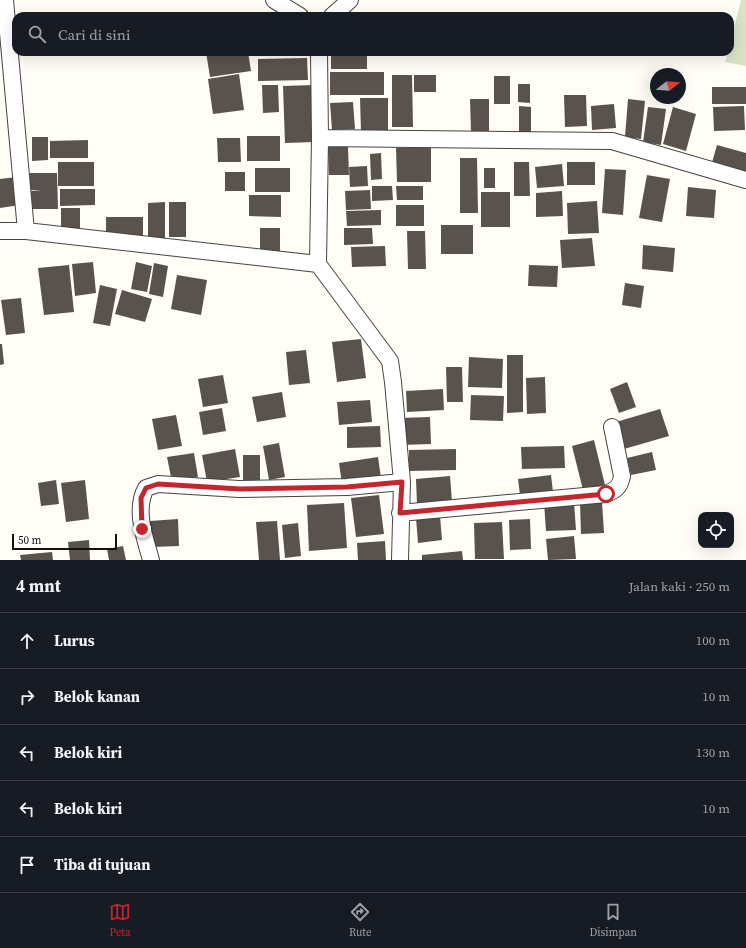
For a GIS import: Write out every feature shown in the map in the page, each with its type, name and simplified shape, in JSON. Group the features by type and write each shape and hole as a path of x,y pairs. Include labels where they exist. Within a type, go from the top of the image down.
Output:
{"street":[{"path":"5,0 26,231"},
{"path":"274,0 294,12"},
{"path":"336,12 350,0"},
{"path":"319,56 320,138 318,264 390,361 402,482 400,513 400,560"},
{"path":"320,138 612,141 746,180"},
{"path":"0,231 26,231 318,264"},
{"path":"400,513 606,494 616,490 621,483 622,476 612,427"},
{"path":"151,560 142,529 141,498 146,488 158,484 240,489 340,488 402,482"}],"green space":[{"path":"741,0 746,0 746,66 725,62 727,56 734,56 734,27"}],"building":[{"path":"207,56 249,56 251,71 210,77"},
{"path":"331,56 367,56 367,69 331,69"},
{"path":"307,58 308,80 258,81 258,59"},
{"path":"330,72 384,72 384,95 330,95"},
{"path":"239,74 244,110 213,114 208,79"},
{"path":"392,75 412,75 413,127 392,127"},
{"path":"414,75 436,75 436,92 414,92"},
{"path":"494,76 510,76 510,104 494,104"},
{"path":"518,84 530,84 530,103 518,102"},
{"path":"262,85 278,85 279,112 263,113"},
{"path":"314,85 315,142 285,143 283,86"},
{"path":"712,87 746,87 746,104 712,104"},
{"path":"564,95 586,95 587,126 565,127"},
{"path":"360,98 388,98 388,133 361,132"},
{"path":"470,99 489,99 489,132 471,132"},
{"path":"628,99 645,101 641,139 625,137"},
{"path":"353,102 355,129 332,130 330,103"},
{"path":"614,104 616,128 592,130 591,106"},
{"path":"519,106 531,107 531,137 519,137"},
{"path":"744,106 745,130 714,131 713,107"},
{"path":"648,107 666,109 661,145 643,142"},
{"path":"673,107 696,114 686,151 663,144"},
{"path":"247,136 280,136 280,161 247,161"},
{"path":"32,137 48,137 48,160 32,161"},
{"path":"217,138 240,138 241,162 218,162"},
{"path":"88,140 88,158 50,158 50,141"},
{"path":"717,145 746,153 746,175 711,166"},
{"path":"328,147 348,147 349,175 329,175"},
{"path":"396,148 431,148 431,182 397,182"},
{"path":"381,153 382,179 371,180 370,154"},
{"path":"460,158 477,158 478,213 460,213"},
{"path":"58,162 94,162 94,186 58,186"},
{"path":"514,162 529,162 530,196 514,196"},
{"path":"567,162 595,162 595,185 567,185"},
{"path":"562,164 564,186 537,188 535,167"},
{"path":"367,166 368,186 350,187 349,167"},
{"path":"255,168 290,168 290,192 255,192"},
{"path":"484,168 495,168 495,188 484,188"},
{"path":"605,169 626,170 623,215 602,213"},
{"path":"225,172 245,172 245,191 225,191"},
{"path":"30,173 57,173 58,209 30,209 30,191 42,190 30,190"},
{"path":"647,175 670,179 662,222 639,218"},
{"path":"16,177 20,205 0,208 0,179"},
{"path":"372,186 392,186 393,200 372,201"},
{"path":"396,186 423,186 423,200 397,200"},
{"path":"688,187 716,190 714,218 686,216"},
{"path":"60,189 95,189 95,205 60,206"},
{"path":"370,190 371,209 346,210 345,191"},
{"path":"562,191 563,216 536,217 536,193"},
{"path":"481,192 510,192 510,227 481,227"},
{"path":"249,195 281,195 281,217 249,216"},
{"path":"597,201 599,233 568,234 567,203"},
{"path":"165,202 165,240 148,240 148,203"},
{"path":"169,202 186,202 186,237 169,237"},
{"path":"396,205 424,205 424,226 396,226"},
{"path":"61,208 80,208 80,233 61,233"},
{"path":"381,210 381,225 347,226 346,211"},
{"path":"106,217 143,217 143,236 106,236"},
{"path":"441,225 473,225 473,254 441,254"},
{"path":"260,228 280,228 280,256 260,256"},
{"path":"344,228 372,228 373,244 344,245"},
{"path":"407,231 425,231 426,269 408,269"},
{"path":"592,238 595,266 562,268 560,240"},
{"path":"643,245 675,248 673,272 642,269"},
{"path":"385,246 386,266 352,267 351,247"},
{"path":"93,262 96,293 75,296 72,264"},
{"path":"136,262 152,266 147,292 131,289"},
{"path":"154,263 168,266 163,297 149,294"},
{"path":"69,265 74,312 44,315 38,268"},
{"path":"529,265 558,266 557,287 528,286"},
{"path":"177,275 207,280 201,315 171,309"},
{"path":"625,283 644,286 641,308 622,305"},
{"path":"100,285 117,289 110,326 93,323"},
{"path":"122,290 152,299 145,322 115,314"},
{"path":"21,298 25,333 6,335 1,300"},
{"path":"361,339 366,378 337,382 332,342"},
{"path":"0,344 2,344 4,364 0,365"},
{"path":"306,350 310,383 289,385 286,352"},
{"path":"507,355 523,355 523,412 507,413"},
{"path":"469,357 503,359 502,388 468,387"},
{"path":"446,367 462,367 463,402 447,402"},
{"path":"223,375 228,403 203,407 198,379"},
{"path":"545,377 546,413 527,414 526,378"},
{"path":"627,382 636,407 619,413 610,389"},
{"path":"443,389 444,410 407,412 406,391"},
{"path":"282,392 286,417 257,422 252,397"},
{"path":"471,395 504,396 503,421 470,420"},
{"path":"370,400 372,422 339,425 337,402"},
{"path":"222,408 226,431 203,435 199,412"},
{"path":"660,409 669,436 624,449 616,422"},
{"path":"176,415 182,446 158,450 152,419"},
{"path":"430,417 431,444 401,445 400,418"},
{"path":"380,426 381,447 347,448 347,427"},
{"path":"594,440 605,485 583,490 572,446"},
{"path":"279,443 285,477 269,480 263,446"},
{"path":"564,446 565,468 522,469 521,447"},
{"path":"235,449 240,477 207,482 202,455"},
{"path":"456,449 456,470 409,471 409,450"},
{"path":"652,452 656,470 631,475 627,458"},
{"path":"194,453 198,477 172,482 167,457"},
{"path":"243,455 260,455 260,480 243,480"},
{"path":"378,457 381,478 342,484 339,463"},
{"path":"551,475 553,492 520,495 518,479"},
{"path":"450,476 452,502 417,505 416,479"},
{"path":"56,480 59,504 41,506 38,483"},
{"path":"85,480 89,519 66,522 61,483"},
{"path":"379,495 384,534 356,537 351,498"},
{"path":"574,502 576,530 546,531 544,503"},
{"path":"602,502 604,533 581,534 580,503"},
{"path":"344,503 347,548 309,551 307,505"},
{"path":"440,516 442,540 418,543 416,518"},
{"path":"178,519 179,546 152,547 150,521"},
{"path":"530,519 531,549 510,550 509,520"},
{"path":"277,521 280,560 259,560 256,522"},
{"path":"502,522 504,559 475,559 474,523"},
{"path":"298,523 301,556 285,558 282,525"},
{"path":"574,536 576,559 548,560 546,539"},
{"path":"89,540 90,560 70,560 68,542"},
{"path":"385,541 386,560 358,560 357,543"},
{"path":"123,546 126,560 109,560 107,549"},
{"path":"462,551 463,560 422,560 422,555"},
{"path":"52,552 53,560 21,560 20,555"}],"route":[{"path":"142,529 141,498 146,488 158,484 240,489 347,487 402,482 400,513 606,494"}]}
